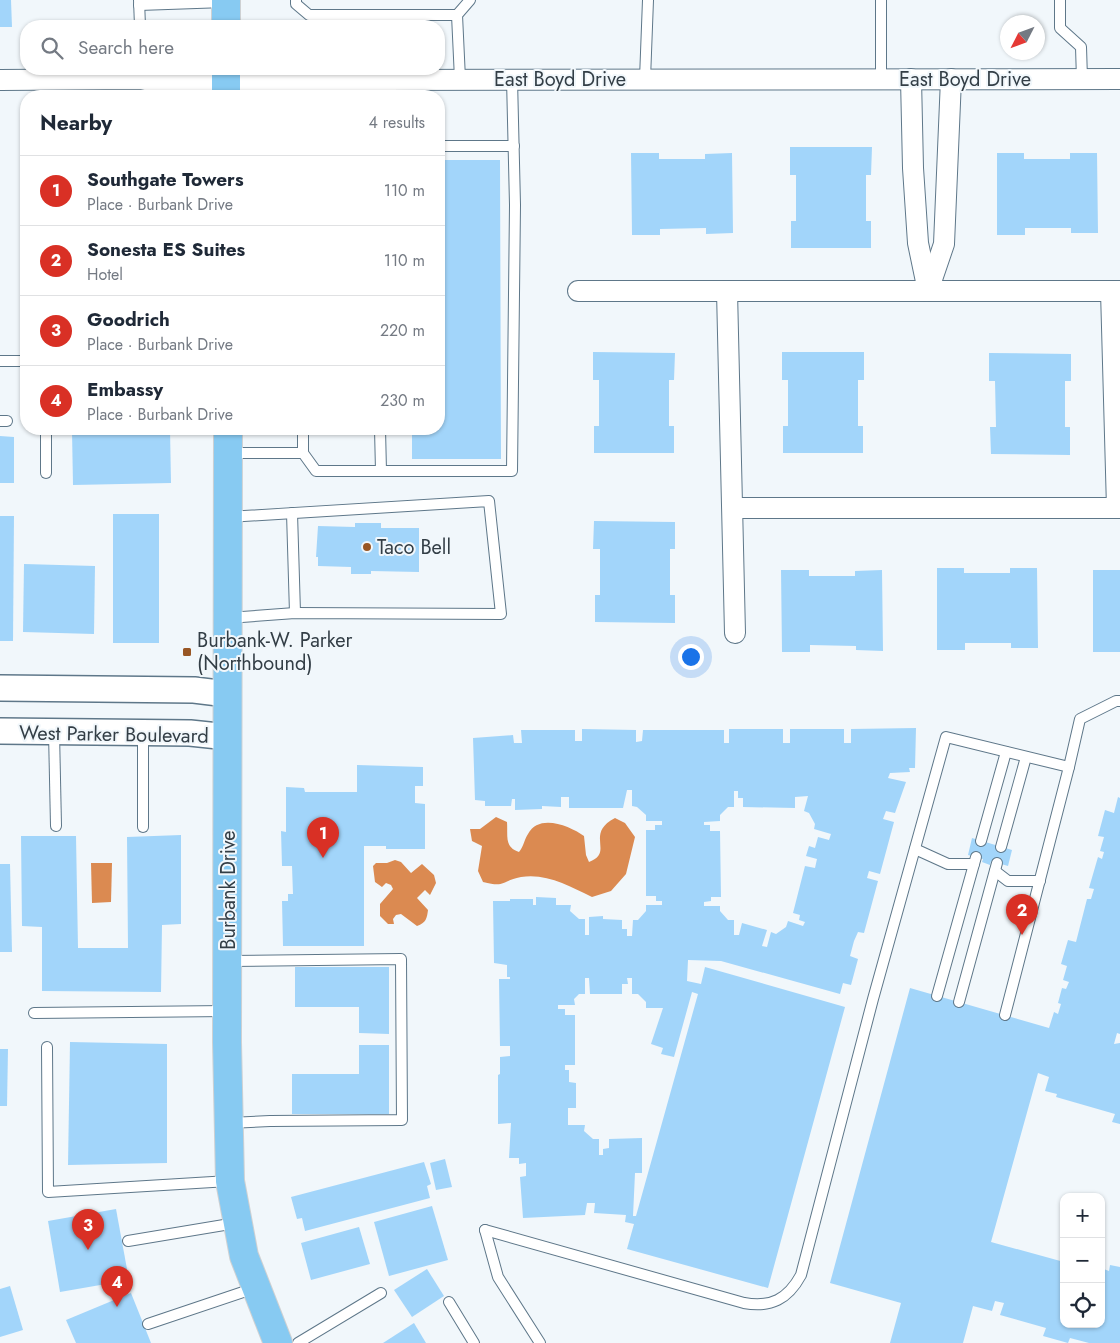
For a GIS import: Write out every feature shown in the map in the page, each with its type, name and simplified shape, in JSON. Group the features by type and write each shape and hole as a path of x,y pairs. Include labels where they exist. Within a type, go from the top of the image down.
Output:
{"main road":[{"name":"Burbank Drive","path":"228,441 228,1123 230,1181 236,1223 255,1288 278,1343"}],"street":[{"name":"East Boyd Drive","path":"0,80 117,75"},
{"name":"East Boyd Drive","path":"141,75 161,90 226,82 341,84 377,88 460,79 1120,79"},
{"path":"911,79 913,168 918,244 928,291"},
{"path":"928,291 944,244 951,79"},
{"path":"578,291 1116,291 1118,508 734,508"},
{"path":"728,291 734,508 735,633"},
{"path":"0,688 194,690 227,694"},
{"name":"West Parker Boulevard","path":"0,732 190,733 228,737"}],"lane":[{"path":"296,0 296,4 309,15 457,14"},
{"path":"460,79 457,14 470,0"},
{"path":"645,79 648,0"},
{"path":"881,0 881,79"},
{"path":"1060,0 1060,28 1081,47 1082,79"},
{"path":"140,20 139,2 226,9"},
{"path":"303,435 303,453 316,472 512,471 515,234 512,79"},
{"path":"445,146 514,146"},
{"path":"0,361 20,361"},
{"path":"46,435 46,473"},
{"path":"380,435 381,471"},
{"path":"228,441 303,453"},
{"path":"227,618 295,613 501,614 489,501 228,517"},
{"path":"292,513 295,613"},
{"path":"1005,1015 1080,719 1116,701 1120,701"},
{"path":"54,732 56,826"},
{"path":"143,827 144,733"},
{"path":"540,1343 498,1277 485,1230 758,1305 775,1302 786,1297 794,1288 801,1275 873,999 946,738 1069,767"},
{"path":"981,841 1006,752"},
{"path":"1001,846 1026,757"},
{"path":"915,849 948,864 975,861 937,996"},
{"path":"959,1002 996,867 1008,881 1040,881"},
{"path":"228,961 401,959 402,1101 402,1120 228,1123"},
{"path":"34,1013 228,1011"},
{"path":"47,1048 48,1192 230,1181"},
{"path":"128,1241 236,1223"},
{"path":"148,1324 255,1288"},
{"path":"298,1343 381,1294"},
{"path":"449,1302 474,1343"}],"shaded area":[{"path":"496,817 507,822 509,844 514,850 519,852 528,834 539,824 555,823 563,825 584,836 586,855 589,862 600,854 602,830 606,824 615,818 625,823 635,837 626,874 611,891 592,897 558,881 540,877 521,877 500,884 483,882 478,871 482,846 472,841 470,829 480,829"},
{"path":"395,860 401,862 411,873 422,864 434,875 436,883 430,895 425,890 417,898 428,910 426,920 417,926 401,914 396,915 393,919 394,924 388,924 380,916 380,904 393,889 391,885 386,883 382,887 375,882 373,866 376,863 387,863"},
{"path":"91,863 112,863 111,902 92,903"}],"building":[{"path":"0,0 11,0 12,27 0,27"},
{"path":"790,147 872,147 871,175 866,175 866,221 871,221 871,248 791,248 791,221 796,221 796,175 790,175"},
{"path":"631,153 659,153 659,159 705,159 705,154 732,153 733,233 706,234 706,228 660,229 660,235 632,235"},
{"path":"997,153 1024,153 1024,159 1070,159 1070,153 1097,153 1098,233 1071,233 1071,228 1025,228 1025,235 997,235"},
{"path":"445,160 500,160 501,459 412,459 412,435 445,435"},
{"path":"593,352 675,353 674,380 669,380 669,426 674,426 674,453 594,453 594,426 599,426 599,380 593,380"},
{"path":"782,352 864,352 864,380 858,380 858,426 863,426 863,453 783,453 783,426 788,426 788,380 782,380"},
{"path":"989,353 1071,354 1071,381 1065,381 1065,427 1070,427 1070,455 991,454 990,427 996,427 995,381 989,381"},
{"path":"72,435 170,435 171,483 73,485"},
{"path":"0,436 14,437 14,483 0,483"},
{"path":"113,514 159,514 159,643 113,643"},
{"path":"0,516 14,516 13,641 0,641"},
{"path":"594,521 675,522 675,549 670,549 670,595 675,595 675,623 595,622 595,595 600,595 600,549 593,549"},
{"name":"Taco Bell","path":"355,523 381,523 381,528 419,528 419,572 371,571 371,574 351,574 351,567 318,566 318,557 316,557 318,526 355,527"},
{"path":"24,564 95,566 94,634 23,632"},
{"path":"937,568 964,568 964,573 1010,573 1010,568 1037,568 1038,648 1011,648 1011,643 965,643 965,650 937,650"},
{"path":"781,570 809,570 809,576 855,576 855,571 882,570 883,651 856,650 856,646 810,645 810,652 782,652"},
{"path":"1093,570 1120,570 1120,652 1093,652"},
{"path":"916,728 915,768 909,768 910,772 890,773 888,778 906,782 895,813 886,811 883,819 894,822 880,874 869,871 867,878 878,881 864,933 858,932 850,956 858,959 851,985 843,983 840,994 721,961 688,960 687,981 701,984 705,967 845,1007 768,1288 627,1249 634,1224 625,1222 626,1215 594,1213 595,1203 587,1203 585,1215 523,1218 520,1177 526,1176 526,1163 519,1164 519,1158 509,1158 511,1123 498,1124 500,1057 510,1056 510,1046 500,1046 499,979 510,979 510,977 507,977 507,965 494,963 493,901 533,899 533,905 536,905 536,897 556,898 556,905 571,905 570,911 579,919 585,919 585,935 589,935 589,917 603,916 603,919 622,920 622,929 627,929 627,936 632,936 633,920 638,920 646,911 646,905 662,905 662,901 656,901 656,896 646,896 646,830 655,830 655,825 662,825 662,821 646,821 646,815 637,807 632,806 632,790 627,790 623,808 569,808 569,797 561,797 561,807 542,806 542,809 515,810 515,799 512,799 511,806 485,806 485,801 475,800 473,738 513,735 514,743 522,743 521,730 575,730 575,741 582,741 582,729 636,730 636,742 642,741 643,730 724,730 724,743 729,743 729,729 783,729 783,743 790,743 790,729 844,729 844,743 851,743 851,729","holes":["734,791 738,791 738,798 743,798 743,807 795,808 795,797 808,796 804,811 809,813 815,824 814,829 831,834 829,840 818,837 815,848 809,846 806,856 817,859 815,868 805,866 793,913 800,915 799,920 805,922 803,926 788,921 786,927 776,934 771,932 767,947 762,946 767,930 742,923 739,935 734,935 734,920 728,920 720,911 720,906 704,906 704,902 711,901 711,897 721,897 720,831 710,831 710,825 704,825 704,822 720,821 720,815 728,807 734,807","585,978 589,978 590,994 622,994 622,984 628,984 627,978 632,978 632,994 638,994 646,1002 646,1008 663,1008 651,1044 663,1048 661,1054 674,1057 692,992 698,994 636,1216 633,1216 635,1173 642,1173 642,1138 609,1139 609,1148 603,1149 603,1155 599,1155 599,1139 593,1139 584,1131 585,1125 568,1125 568,1108 576,1108 576,1083 569,1082 569,1070 565,1070 565,1065 575,1065 575,1015 565,1015 565,1009 558,1009 558,1005 575,1005 574,999 579,994 585,994"]},
{"path":"357,765 423,767 423,786 415,786 415,803 425,804 425,849 386,849 386,846 364,846 364,946 283,946 282,901 288,901 288,894 293,894 292,866 282,866 281,831 286,832 286,787 304,788 305,792 357,792"},
{"path":"1118,797 1120,798 1120,1034 1117,1033 1114,1044 1120,1043 1120,1124 1112,1122 1115,1114 1056,1097 1057,1094 1045,1091 1049,1077 1038,1073 991,1242 1060,1261 1060,1328 1105,1328 1105,1270 1109,1271 1110,1265 1120,1267 1120,1343 1089,1343 1070,1338 1068,1343 1043,1336 1046,1328 1000,1315 1004,1303 995,1301 992,1311 973,1306 963,1343 890,1343 901,1303 830,1283 910,988 1049,1028 1054,1012 1058,1014 1061,1004 1058,1003 1062,988 1066,989 1069,982 1063,980 1067,966 1061,964 1068,940 1076,942 1087,899 1091,899 1094,889 1089,888 1098,857 1102,859 1104,852 1100,851 1104,837 1098,836 1105,810 1114,813"},
{"path":"181,835 181,924 162,925 161,992 42,991 42,927 22,926 21,836 76,836 78,948 128,948 127,837"},
{"path":"972,838 1012,850 1008,866 991,861 990,865 982,862 983,859 968,855"},
{"path":"0,864 10,864 12,952 0,952"},
{"path":"295,967 389,967 389,1034 359,1033 359,1007 295,1007"},
{"path":"70,1042 167,1044 167,1163 68,1165"},
{"path":"359,1045 389,1045 389,1114 292,1114 292,1074 359,1074"},
{"path":"0,1049 8,1049 7,1106 0,1106"},
{"path":"445,1159 452,1187 436,1190 430,1163"},
{"path":"424,1162 431,1184 427,1186 430,1198 305,1231 302,1218 297,1219 291,1197"},
{"path":"432,1206 448,1260 389,1276 374,1222"},
{"path":"116,1209 129,1280 60,1292 48,1221"},
{"path":"359,1227 370,1264 311,1280 301,1243"},
{"path":"427,1269 444,1296 412,1317 394,1290"},
{"path":"10,1286 23,1330 0,1337 0,1289"},
{"path":"131,1293 151,1343 76,1343 66,1320"},
{"path":"414,1323 426,1343 383,1343"}],"place":[{"name":"Taco Bell","path":"367,547"},
{"name":"Burbank-W. Parker (Northbound)","path":"187,652"},
{"name":"Southgate Towers","path":"323,858"},
{"name":"Sonesta ES Suites","path":"1022,935"},
{"name":"Goodrich","path":"88,1250"},
{"name":"Embassy","path":"117,1307"}]}
